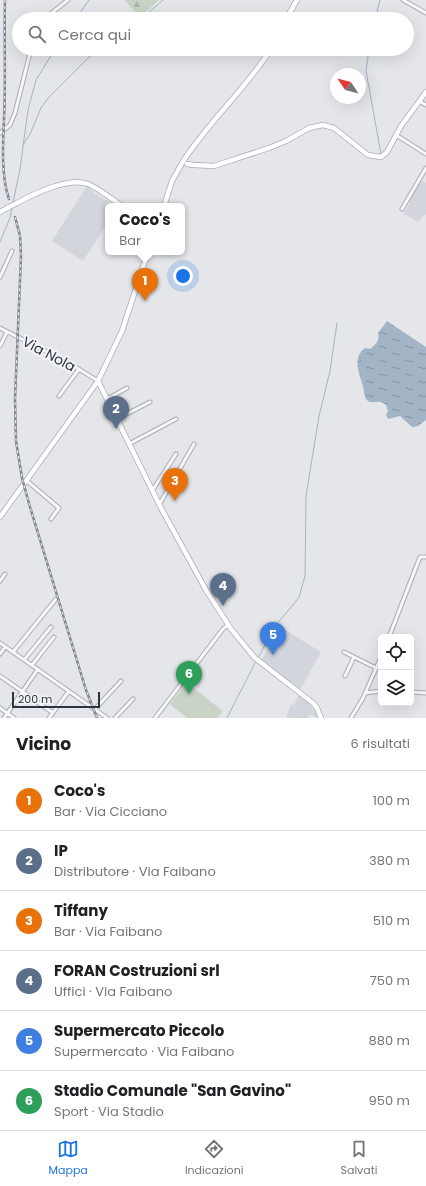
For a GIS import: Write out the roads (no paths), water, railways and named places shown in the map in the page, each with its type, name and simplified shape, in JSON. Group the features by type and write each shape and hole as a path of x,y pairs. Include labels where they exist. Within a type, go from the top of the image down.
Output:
{"street":[{"path":"53,12 68,0"},
{"path":"290,12 297,0"},
{"path":"403,0 426,14"},
{"path":"2,132 10,125 15,113 29,56"},
{"path":"165,203 176,175 184,165 195,143 240,92 266,56"},
{"path":"184,165 214,166 269,148 286,141 309,128 323,125 334,128 368,155 381,157 387,152 396,135 426,92"},
{"path":"419,101 426,105"},
{"path":"396,135 426,154"},
{"path":"402,209 426,168"},
{"path":"0,212 41,191 60,185 80,183 88,184 117,203"},
{"path":"0,276 12,251"},
{"path":"0,517 98,381 122,331 147,255"},
{"name":"Via Nola","path":"0,328 54,354 98,381"},
{"path":"0,346 7,332"},
{"path":"59,396 79,369"},
{"path":"98,381 152,491 206,590 228,625 257,659 313,703 321,718"},
{"path":"107,399 127,388"},
{"path":"117,419 150,402"},
{"path":"129,444 176,419"},
{"path":"160,505 194,444"},
{"path":"152,491 176,454"},
{"path":"27,481 59,508 51,519"},
{"path":"390,634 420,557 426,557"},
{"path":"0,581 5,574"},
{"path":"13,652 56,599"},
{"path":"155,718 223,629 228,625"},
{"path":"24,660 51,627"},
{"path":"32,665 54,637"},
{"path":"0,643 107,718"},
{"path":"0,654 5,647"},
{"path":"344,652 376,668"},
{"path":"344,676 354,657"},
{"path":"351,718 365,694 378,664"},
{"path":"4,718 38,669"},
{"path":"0,676 52,713"},
{"path":"93,708 121,681"},
{"path":"49,718 69,691"},
{"path":"365,694 378,692"},
{"path":"414,692 426,693"},
{"path":"115,718 133,699"},
{"path":"0,708 14,718"}],"water":[{"path":"387,321 426,347 426,420 418,426 412,427 400,416 388,419 386,415 388,411 386,405 381,402 370,402 365,396 358,366 359,356 365,348 370,349 376,344 378,340 378,333"}],"waterway":[{"path":"81,12 89,0"},
{"path":"149,12 163,0"},
{"path":"377,12 380,0"},
{"path":"13,203 20,169 28,110 36,80 51,56"},
{"path":"23,145 30,134 41,108 49,97 90,56"},
{"path":"368,56 366,71 381,154"},
{"path":"0,242 10,218 12,208"},
{"path":"258,658 276,625 299,597 305,576 306,496 319,416 330,371 337,323"},
{"path":"227,718 256,661"}],"railway":[{"path":"5,0 3,160 6,190 9,199"},
{"path":"15,217 20,236 21,256 15,399 16,441 22,478 86,690 97,718"}],"place":[{"name":"Coco's","path":"145,301"},
{"name":"IP","path":"116,429"},
{"name":"Tiffany","path":"175,501"},
{"name":"FORAN Costruzioni srl","path":"223,606"},
{"name":"Supermercato Piccolo","path":"273,655"},
{"name":"Stadio Comunale \"San Gavino\"","path":"189,694"}]}
